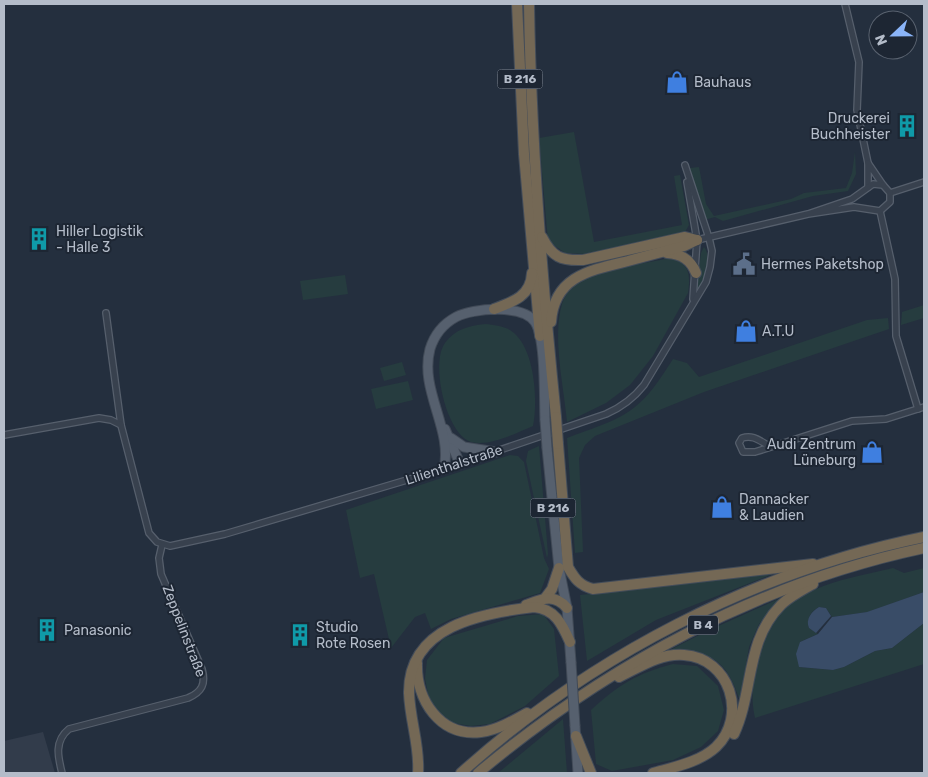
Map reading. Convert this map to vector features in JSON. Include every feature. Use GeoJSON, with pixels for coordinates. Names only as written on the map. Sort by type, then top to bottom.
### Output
{"type":"FeatureCollection","features":[{"type":"Feature","properties":{"kind":"highway","name":"B 216"},"geometry":{"type":"LineString","coordinates":[[517,4],[524,154],[551,419],[558,444],[564,568]]}},
{"type":"Feature","properties":{"kind":"highway","name":"B 216"},"geometry":{"type":"LineString","coordinates":[[529,4],[531,92],[540,231],[544,337]]}},
{"type":"Feature","properties":{"kind":"highway"},"geometry":{"type":"LineString","coordinates":[[540,231],[550,252],[557,258],[567,261],[583,260],[685,237],[697,240]]}},
{"type":"Feature","properties":{"kind":"highway"},"geometry":{"type":"LineString","coordinates":[[544,337],[555,301],[570,282],[592,270],[661,252],[697,240]]}},
{"type":"Feature","properties":{"kind":"highway"},"geometry":{"type":"LineString","coordinates":[[661,252],[684,258],[693,266],[696,274]]}},
{"type":"Feature","properties":{"kind":"highway"},"geometry":{"type":"LineString","coordinates":[[494,309],[516,301],[528,289],[534,257]]}},
{"type":"Feature","properties":{"kind":"highway","name":"B 4"},"geometry":{"type":"LineString","coordinates":[[478,773],[587,690],[630,663],[698,627],[824,570],[924,537]]}},
{"type":"Feature","properties":{"kind":"highway","name":"B 4"},"geometry":{"type":"LineString","coordinates":[[461,773],[548,703],[592,673],[692,617],[762,586],[924,548]]}},
{"type":"Feature","properties":{"kind":"highway"},"geometry":{"type":"LineString","coordinates":[[546,597],[564,568],[583,586],[594,589],[811,563],[824,570],[782,604],[763,628],[754,649],[741,715],[732,736],[719,751],[708,758],[668,773]]}},
{"type":"Feature","properties":{"kind":"highway"},"geometry":{"type":"LineString","coordinates":[[516,609],[546,597],[557,598],[567,608]]}},
{"type":"Feature","properties":{"kind":"highway"},"geometry":{"type":"LineString","coordinates":[[418,773],[418,746],[409,693],[412,673],[418,658],[434,638],[447,628],[466,621],[516,609],[534,607],[549,610],[555,614],[564,627],[570,642]]}},
{"type":"Feature","properties":{"kind":"highway"},"geometry":{"type":"LineString","coordinates":[[587,690],[655,659],[675,655],[687,655],[708,663],[725,680],[730,692],[733,714],[731,724],[722,740],[707,754],[653,773]]}},
{"type":"Feature","properties":{"kind":"highway"},"geometry":{"type":"LineString","coordinates":[[418,658],[418,679],[427,705],[440,721],[459,731],[470,732],[492,729],[515,720],[539,705],[548,703]]}},
{"type":"Feature","properties":{"kind":"highway"},"geometry":{"type":"LineString","coordinates":[[575,731],[591,773]]}},
{"type":"Feature","properties":{"kind":"main road"},"geometry":{"type":"LineString","coordinates":[[444,469],[447,455],[427,364],[436,336],[444,326],[457,316],[494,309],[525,313],[536,323],[544,337]]}},
{"type":"Feature","properties":{"kind":"main road"},"geometry":{"type":"LineString","coordinates":[[436,408],[460,464]]}},
{"type":"Feature","properties":{"kind":"main road","name":"B 216"},"geometry":{"type":"LineString","coordinates":[[551,419],[547,448],[564,568],[578,773]]}},
{"type":"Feature","properties":{"kind":"main road"},"geometry":{"type":"LineString","coordinates":[[447,433],[454,442],[464,447],[496,452]]}},
{"type":"Feature","properties":{"kind":"street"},"geometry":{"type":"LineString","coordinates":[[845,4],[859,62],[857,110],[868,163],[868,187]]}},
{"type":"Feature","properties":{"kind":"street"},"geometry":{"type":"LineString","coordinates":[[868,163],[890,193],[890,202],[880,211]]}},
{"type":"Feature","properties":{"kind":"street","name":"Lilienthalstraße"},"geometry":{"type":"LineString","coordinates":[[162,545],[179,546],[225,534],[444,469],[621,407],[634,398],[644,385],[706,282],[710,267],[712,251],[709,238],[684,165],[697,240],[696,274],[692,303]]}},
{"type":"Feature","properties":{"kind":"street"},"geometry":{"type":"LineString","coordinates":[[890,193],[924,182]]}},
{"type":"Feature","properties":{"kind":"street"},"geometry":{"type":"LineString","coordinates":[[808,214],[864,192],[868,187],[878,184],[883,185]]}},
{"type":"Feature","properties":{"kind":"street"},"geometry":{"type":"LineString","coordinates":[[864,192],[863,201],[867,208]]}},
{"type":"Feature","properties":{"kind":"street"},"geometry":{"type":"LineString","coordinates":[[697,240],[808,214],[854,207],[880,211]]}},
{"type":"Feature","properties":{"kind":"street"},"geometry":{"type":"LineString","coordinates":[[771,447],[754,437],[748,436],[742,438],[739,443],[744,452],[750,453],[771,447],[852,421],[886,418],[921,408],[896,336],[895,279],[880,211]]}},
{"type":"Feature","properties":{"kind":"street"},"geometry":{"type":"LineString","coordinates":[[106,312],[121,425],[146,526],[153,539],[162,545]]}},
{"type":"Feature","properties":{"kind":"street"},"geometry":{"type":"LineString","coordinates":[[4,435],[99,418],[111,420],[121,425]]}},
{"type":"Feature","properties":{"kind":"street","name":"Zeppelinstraße"},"geometry":{"type":"LineString","coordinates":[[62,773],[58,748],[61,738],[69,729],[188,698],[202,688],[204,683],[202,669],[161,574],[159,558],[162,545]]}},
{"type":"Feature","properties":{"kind":"shaded area"},"geometry":{"type":"Polygon","coordinates":[[[43,732],[55,773],[4,773],[4,741],[43,732]]]}},
{"type":"Feature","properties":{"kind":"green space"},"geometry":{"type":"Polygon","coordinates":[[[574,132],[594,242],[682,225],[674,176],[680,175],[689,225],[685,232],[674,237],[585,254],[565,253],[548,241],[539,138],[574,132]]]}},
{"type":"Feature","properties":{"kind":"green space"},"geometry":{"type":"Polygon","coordinates":[[[855,152],[856,174],[848,191],[813,196],[723,221],[715,217],[704,220],[690,168],[699,167],[706,204],[714,216],[791,199],[804,193],[846,188],[852,173],[855,152]]]}},
{"type":"Feature","properties":{"kind":"green space"},"geometry":{"type":"Polygon","coordinates":[[[704,247],[707,252],[707,264],[704,277],[696,294],[701,253],[704,247]]]}},
{"type":"Feature","properties":{"kind":"green space"},"geometry":{"type":"Polygon","coordinates":[[[670,258],[685,266],[689,275],[688,293],[653,356],[630,385],[606,403],[567,422],[558,347],[559,317],[565,296],[577,283],[594,275],[670,258]]]}},
{"type":"Feature","properties":{"kind":"green space"},"geometry":{"type":"Polygon","coordinates":[[[345,275],[348,294],[303,300],[300,281],[345,275]]]}},
{"type":"Feature","properties":{"kind":"green space"},"geometry":{"type":"Polygon","coordinates":[[[924,305],[924,318],[901,325],[902,312],[924,305]]]}},
{"type":"Feature","properties":{"kind":"green space"},"geometry":{"type":"Polygon","coordinates":[[[888,318],[889,329],[704,392],[595,436],[585,445],[579,458],[583,552],[575,553],[567,438],[618,418],[640,403],[661,378],[673,359],[687,363],[699,377],[867,320],[888,318]]]}},
{"type":"Feature","properties":{"kind":"green space"},"geometry":{"type":"Polygon","coordinates":[[[485,324],[508,329],[521,341],[531,364],[535,403],[533,426],[494,441],[478,443],[471,442],[462,436],[454,426],[443,397],[439,366],[445,343],[453,334],[463,329],[485,324]]]}},
{"type":"Feature","properties":{"kind":"green space"},"geometry":{"type":"Polygon","coordinates":[[[402,362],[406,375],[384,381],[380,368],[402,362]]]}},
{"type":"Feature","properties":{"kind":"green space"},"geometry":{"type":"Polygon","coordinates":[[[408,381],[413,400],[376,409],[371,389],[408,381]]]}},
{"type":"Feature","properties":{"kind":"green space"},"geometry":{"type":"Polygon","coordinates":[[[539,446],[547,558],[526,461],[528,451],[539,446]]]}},
{"type":"Feature","properties":{"kind":"green space"},"geometry":{"type":"Polygon","coordinates":[[[510,455],[518,456],[524,462],[544,558],[549,569],[540,593],[451,619],[431,629],[425,613],[415,617],[391,648],[374,574],[360,578],[346,510],[510,455]]]}},
{"type":"Feature","properties":{"kind":"green space"},"geometry":{"type":"Polygon","coordinates":[[[893,568],[904,573],[924,568],[924,592],[868,612],[832,617],[826,608],[819,607],[811,613],[808,621],[809,628],[818,634],[800,642],[799,667],[833,670],[844,667],[875,651],[892,648],[924,623],[924,664],[755,718],[753,686],[756,671],[765,636],[779,615],[792,603],[823,586],[893,568]]]}},
{"type":"Feature","properties":{"kind":"green space"},"geometry":{"type":"Polygon","coordinates":[[[773,574],[656,620],[587,661],[580,595],[773,574]]]}},
{"type":"Feature","properties":{"kind":"green space"},"geometry":{"type":"Polygon","coordinates":[[[783,597],[759,624],[749,647],[740,701],[729,675],[715,660],[696,653],[668,651],[705,632],[783,597]]]}},
{"type":"Feature","properties":{"kind":"green space"},"geometry":{"type":"Polygon","coordinates":[[[543,614],[554,629],[559,676],[525,706],[490,724],[471,726],[453,723],[436,712],[428,694],[425,678],[427,660],[444,638],[518,616],[543,614]]]}},
{"type":"Feature","properties":{"kind":"green space"},"geometry":{"type":"Polygon","coordinates":[[[673,664],[697,666],[718,686],[724,710],[718,731],[701,747],[673,760],[612,771],[596,764],[591,710],[629,681],[649,671],[673,664]]]}},
{"type":"Feature","properties":{"kind":"green space"},"geometry":{"type":"Polygon","coordinates":[[[563,719],[567,773],[498,773],[563,719]]]}},
{"type":"Feature","properties":{"kind":"water"},"geometry":{"type":"Polygon","coordinates":[[[924,592],[924,623],[892,648],[875,651],[844,667],[833,670],[799,667],[796,654],[800,642],[818,634],[832,617],[867,612],[924,592]]]}},
{"type":"Feature","properties":{"kind":"water"},"geometry":{"type":"Polygon","coordinates":[[[819,607],[826,608],[831,616],[816,633],[809,628],[808,621],[812,613],[819,607]]]}},
{"type":"Feature","properties":{"kind":"place","name":"Bauhaus"},"geometry":{"type":"Point","coordinates":[677,82]}},
{"type":"Feature","properties":{"kind":"place","name":"Druckerei Buchheister"},"geometry":{"type":"Point","coordinates":[907,126]}},
{"type":"Feature","properties":{"kind":"place","name":"Hiller Logistik - Halle 3"},"geometry":{"type":"Point","coordinates":[39,239]}},
{"type":"Feature","properties":{"kind":"place","name":"Hermes Paketshop"},"geometry":{"type":"Point","coordinates":[744,264]}},
{"type":"Feature","properties":{"kind":"place","name":"A.T.U"},"geometry":{"type":"Point","coordinates":[746,331]}},
{"type":"Feature","properties":{"kind":"place","name":"Audi Zentrum Lüneburg"},"geometry":{"type":"Point","coordinates":[872,452]}},
{"type":"Feature","properties":{"kind":"place","name":"Dannacker & Laudien"},"geometry":{"type":"Point","coordinates":[722,507]}},
{"type":"Feature","properties":{"kind":"place","name":"Panasonic"},"geometry":{"type":"Point","coordinates":[47,630]}},
{"type":"Feature","properties":{"kind":"place","name":"Studio Rote Rosen"},"geometry":{"type":"Point","coordinates":[300,635]}}]}
